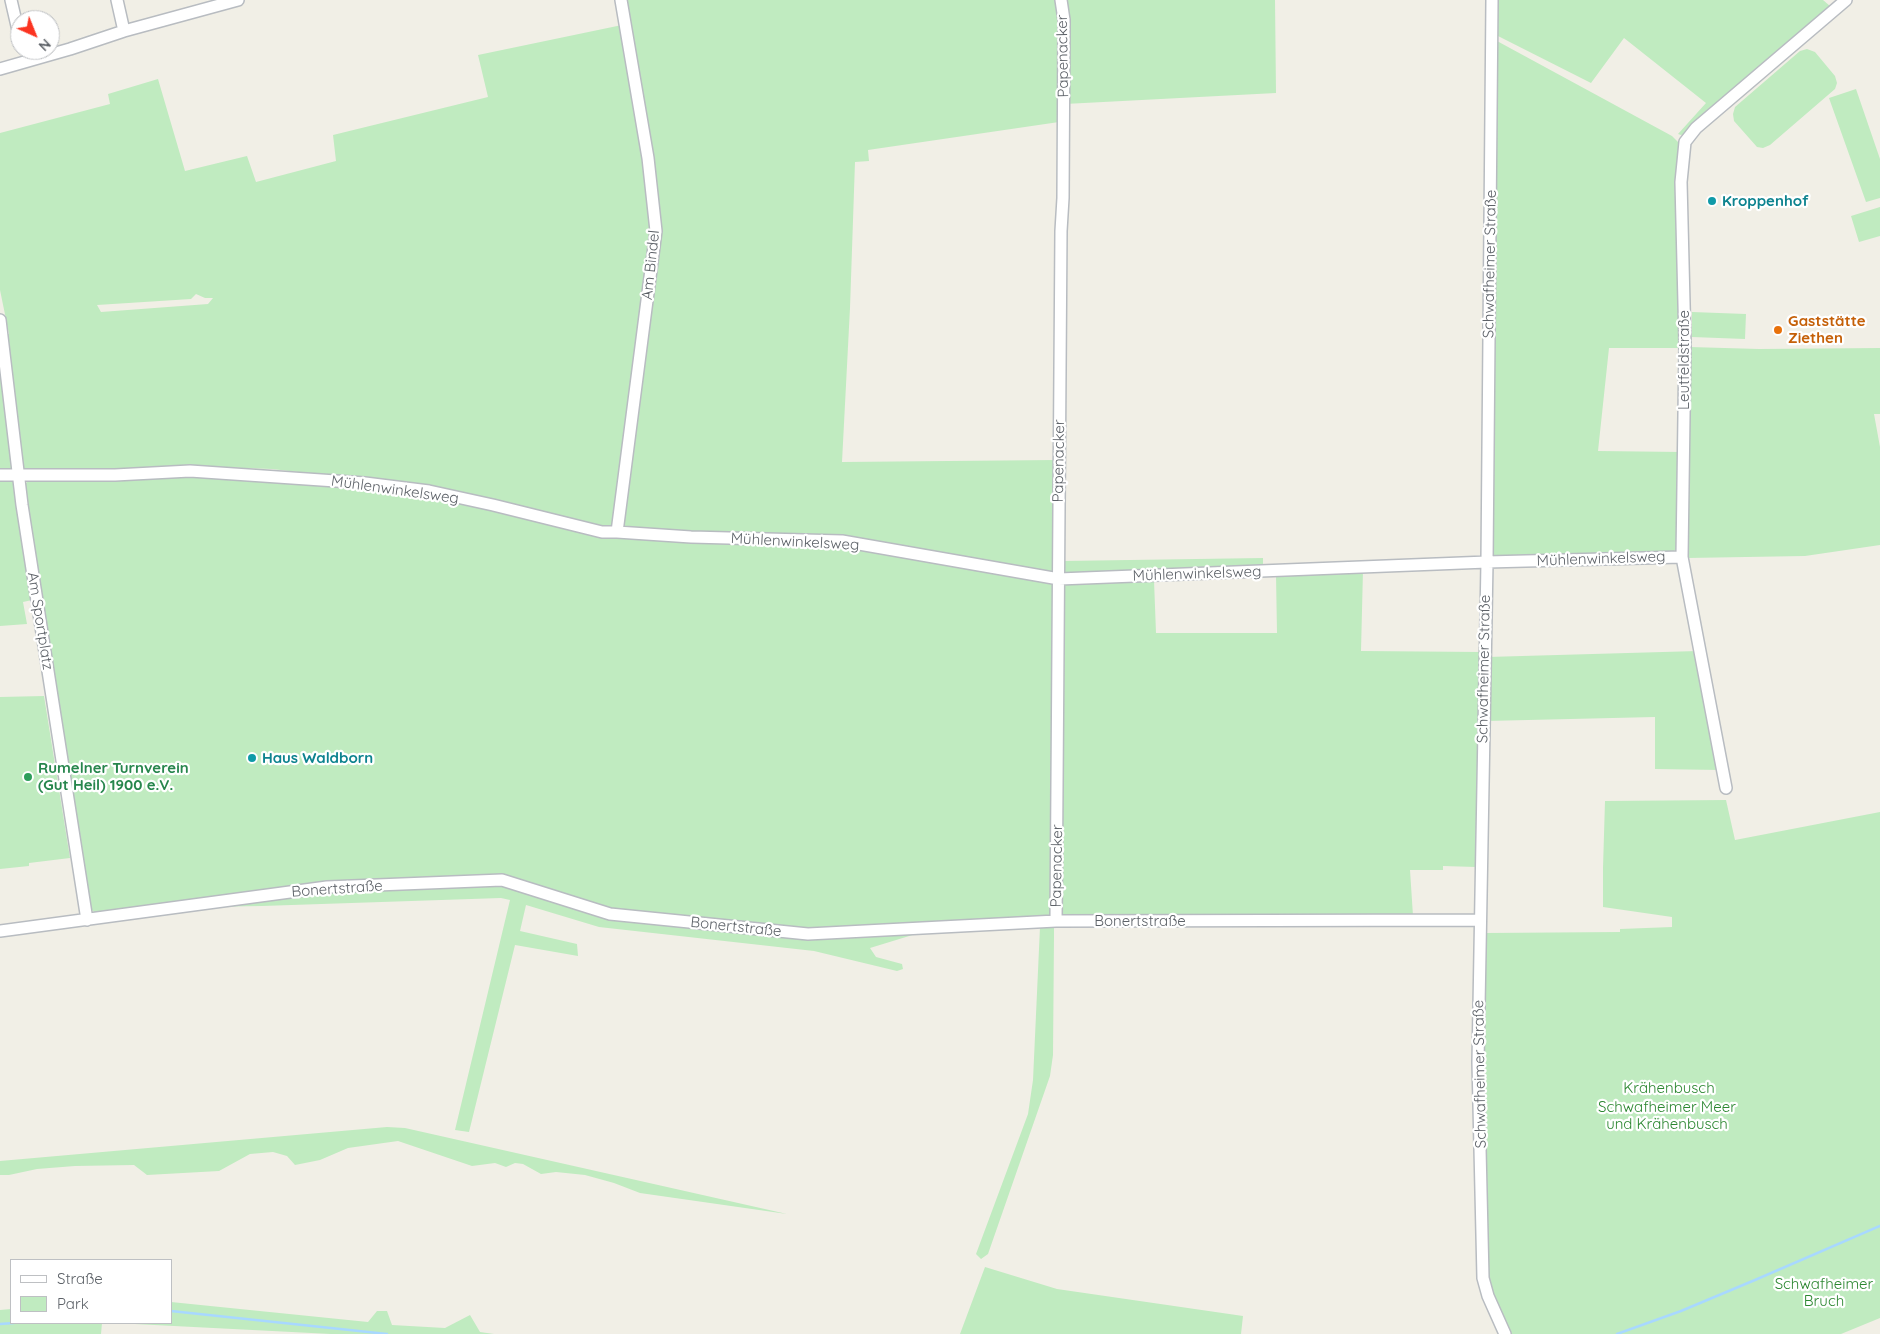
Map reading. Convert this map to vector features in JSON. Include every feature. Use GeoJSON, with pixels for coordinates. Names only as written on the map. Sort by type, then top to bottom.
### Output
{"type":"FeatureCollection","features":[{"type":"Feature","properties":{"kind":"street"},"geometry":{"type":"LineString","coordinates":[[117,0],[124,32]]}},
{"type":"Feature","properties":{"kind":"street"},"geometry":{"type":"LineString","coordinates":[[60,51],[238,0]]}},
{"type":"Feature","properties":{"kind":"street","name":"Am Bindel"},"geometry":{"type":"LineString","coordinates":[[617,532],[656,231],[648,158],[621,0]]}},
{"type":"Feature","properties":{"kind":"street","name":"Papenacker"},"geometry":{"type":"LineString","coordinates":[[1056,921],[1064,20],[1061,0]]}},
{"type":"Feature","properties":{"kind":"street","name":"Schwafheimer Straße"},"geometry":{"type":"LineString","coordinates":[[1492,0],[1487,562],[1478,1062],[1483,1278],[1488,1296],[1505,1334]]}},
{"type":"Feature","properties":{"kind":"street","name":"Leutfeldstraße"},"geometry":{"type":"LineString","coordinates":[[1726,788],[1682,557],[1685,344],[1681,182],[1686,142],[1696,128],[1846,0]]}},
{"type":"Feature","properties":{"kind":"street"},"geometry":{"type":"LineString","coordinates":[[0,69],[17,60]]}},
{"type":"Feature","properties":{"kind":"street","name":"Am Sportplatz"},"geometry":{"type":"LineString","coordinates":[[0,320],[23,514],[87,920]]}},
{"type":"Feature","properties":{"kind":"street","name":"Mühlenwinkelsweg"},"geometry":{"type":"LineString","coordinates":[[0,474],[114,475],[190,471],[364,483],[428,491],[602,532],[691,538],[842,541],[1059,579],[1487,562],[1682,557]]}},
{"type":"Feature","properties":{"kind":"street","name":"Bonertstraße"},"geometry":{"type":"LineString","coordinates":[[0,931],[327,887],[502,880],[610,914],[808,934],[1056,921],[1480,920]]}},
{"type":"Feature","properties":{"kind":"green space"},"geometry":{"type":"Polygon","coordinates":[[[625,0],[1059,0],[1059,122],[868,150],[869,161],[855,162],[842,462],[1055,460],[1055,910],[1048,918],[919,933],[870,948],[876,957],[902,964],[903,969],[897,971],[814,951],[599,927],[526,905],[520,931],[577,944],[578,956],[515,945],[469,1132],[455,1130],[510,900],[501,898],[144,908],[103,913],[94,912],[88,906],[25,484],[32,478],[232,478],[363,487],[427,496],[620,538],[660,230],[625,0]]]}},
{"type":"Feature","properties":{"kind":"green space"},"geometry":{"type":"Polygon","coordinates":[[[1064,0],[1275,0],[1276,93],[1065,104],[1064,0]]]}},
{"type":"Feature","properties":{"kind":"green space"},"geometry":{"type":"Polygon","coordinates":[[[1495,0],[1823,0],[1830,6],[1830,9],[1685,134],[1681,135],[1678,134],[1706,103],[1624,38],[1591,83],[1496,35],[1495,0]]]}},
{"type":"Feature","properties":{"kind":"green space"},"geometry":{"type":"Polygon","coordinates":[[[622,25],[650,204],[652,232],[616,521],[611,527],[606,528],[417,486],[272,469],[188,466],[114,469],[0,468],[0,337],[9,334],[0,290],[0,133],[110,104],[108,94],[158,79],[185,171],[247,156],[256,182],[336,161],[333,135],[488,97],[478,55],[622,25]],[[196,294],[191,299],[97,305],[101,312],[208,304],[213,298],[205,298],[196,294]]]}},
{"type":"Feature","properties":{"kind":"green space"},"geometry":{"type":"Polygon","coordinates":[[[1497,41],[1672,136],[1680,144],[1682,348],[1609,348],[1598,451],[1682,452],[1680,545],[1672,553],[1492,558],[1497,41]]]}},
{"type":"Feature","properties":{"kind":"green space"},"geometry":{"type":"Polygon","coordinates":[[[1807,49],[1815,52],[1835,76],[1837,83],[1835,89],[1770,145],[1763,148],[1757,147],[1734,121],[1735,107],[1800,51],[1807,49]]]}},
{"type":"Feature","properties":{"kind":"green space"},"geometry":{"type":"Polygon","coordinates":[[[1856,89],[1880,159],[1880,198],[1866,202],[1829,98],[1856,89]]]}},
{"type":"Feature","properties":{"kind":"green space"},"geometry":{"type":"Polygon","coordinates":[[[1880,207],[1880,236],[1859,242],[1851,216],[1880,207]]]}},
{"type":"Feature","properties":{"kind":"green space"},"geometry":{"type":"Polygon","coordinates":[[[1692,312],[1746,314],[1745,339],[1692,337],[1692,312]]]}},
{"type":"Feature","properties":{"kind":"green space"},"geometry":{"type":"Polygon","coordinates":[[[1690,347],[1759,349],[1880,348],[1880,414],[1874,414],[1880,447],[1880,545],[1805,556],[1687,558],[1690,347]]]}},
{"type":"Feature","properties":{"kind":"green space"},"geometry":{"type":"Polygon","coordinates":[[[0,481],[14,482],[32,600],[23,602],[27,624],[0,626],[0,481]]]}},
{"type":"Feature","properties":{"kind":"green space"},"geometry":{"type":"Polygon","coordinates":[[[1263,558],[1263,568],[1067,574],[1063,569],[1063,561],[1263,558]]]}},
{"type":"Feature","properties":{"kind":"green space"},"geometry":{"type":"Polygon","coordinates":[[[1363,570],[1361,651],[1481,652],[1476,867],[1443,866],[1443,870],[1410,870],[1413,916],[1068,918],[1056,911],[1064,584],[1154,580],[1156,633],[1277,633],[1276,575],[1363,570]]]}},
{"type":"Feature","properties":{"kind":"green space"},"geometry":{"type":"Polygon","coordinates":[[[1698,651],[1720,770],[1655,769],[1655,717],[1486,721],[1487,657],[1698,651]]]}},
{"type":"Feature","properties":{"kind":"green space","name":"Rumelner Turnverein (Gut Heil) 1900 e.V."},"geometry":{"type":"Polygon","coordinates":[[[44,696],[70,858],[29,863],[29,866],[0,869],[0,697],[44,696]]]}},
{"type":"Feature","properties":{"kind":"green space","name":"Schwafheimer Meer und Krähenbusch"},"geometry":{"type":"Polygon","coordinates":[[[1726,800],[1735,840],[1880,812],[1880,1318],[1841,1334],[1510,1334],[1487,1279],[1482,1060],[1485,933],[1620,932],[1620,929],[1672,927],[1672,917],[1603,907],[1605,801],[1726,800]]]}},
{"type":"Feature","properties":{"kind":"green space"},"geometry":{"type":"Polygon","coordinates":[[[1051,925],[1054,928],[1054,936],[1053,1055],[1050,1076],[988,1254],[981,1259],[976,1254],[1028,1114],[1033,1080],[1040,927],[1051,925]]]}},
{"type":"Feature","properties":{"kind":"green space"},"geometry":{"type":"Polygon","coordinates":[[[387,1127],[405,1128],[787,1214],[640,1193],[585,1175],[556,1172],[541,1174],[523,1164],[515,1163],[506,1167],[495,1163],[472,1166],[398,1141],[348,1148],[320,1160],[295,1165],[287,1156],[273,1152],[250,1154],[219,1171],[147,1175],[134,1165],[75,1166],[37,1169],[0,1175],[0,1161],[387,1127]]]}},
{"type":"Feature","properties":{"kind":"green space"},"geometry":{"type":"Polygon","coordinates":[[[985,1267],[1057,1289],[1243,1316],[1241,1334],[960,1334],[985,1267]]]}},
{"type":"Feature","properties":{"kind":"green space"},"geometry":{"type":"Polygon","coordinates":[[[172,1302],[368,1322],[377,1311],[387,1311],[392,1325],[445,1328],[470,1315],[480,1332],[494,1334],[331,1334],[135,1324],[172,1324],[172,1302]]]}},
{"type":"Feature","properties":{"kind":"green space"},"geometry":{"type":"Polygon","coordinates":[[[10,1309],[10,1324],[102,1324],[101,1334],[0,1334],[0,1310],[10,1309]]]}},
{"type":"Feature","properties":{"kind":"waterway"},"geometry":{"type":"LineString","coordinates":[[1617,1334],[1681,1311],[1880,1226]]}},
{"type":"Feature","properties":{"kind":"waterway"},"geometry":{"type":"LineString","coordinates":[[172,1311],[387,1334]]}},
{"type":"Feature","properties":{"kind":"waterway"},"geometry":{"type":"LineString","coordinates":[[0,1324],[10,1323]]}},
{"type":"Feature","properties":{"kind":"place","name":"Kroppenhof"},"geometry":{"type":"Point","coordinates":[1712,201]}},
{"type":"Feature","properties":{"kind":"place","name":"Gaststätte Ziethen"},"geometry":{"type":"Point","coordinates":[1778,330]}},
{"type":"Feature","properties":{"kind":"place","name":"Haus Waldborn"},"geometry":{"type":"Point","coordinates":[252,758]}},
{"type":"Feature","properties":{"kind":"place","name":"Rumelner Turnverein (Gut Heil) 1900 e.V."},"geometry":{"type":"Point","coordinates":[28,777]}},
{"type":"Feature","properties":{"kind":"park label","name":"Krähenbusch"},"geometry":{"type":"Point","coordinates":[1669,1088]}},
{"type":"Feature","properties":{"kind":"park label","name":"Schwafheimer Bruch"},"geometry":{"type":"Point","coordinates":[1824,1292]}}]}
